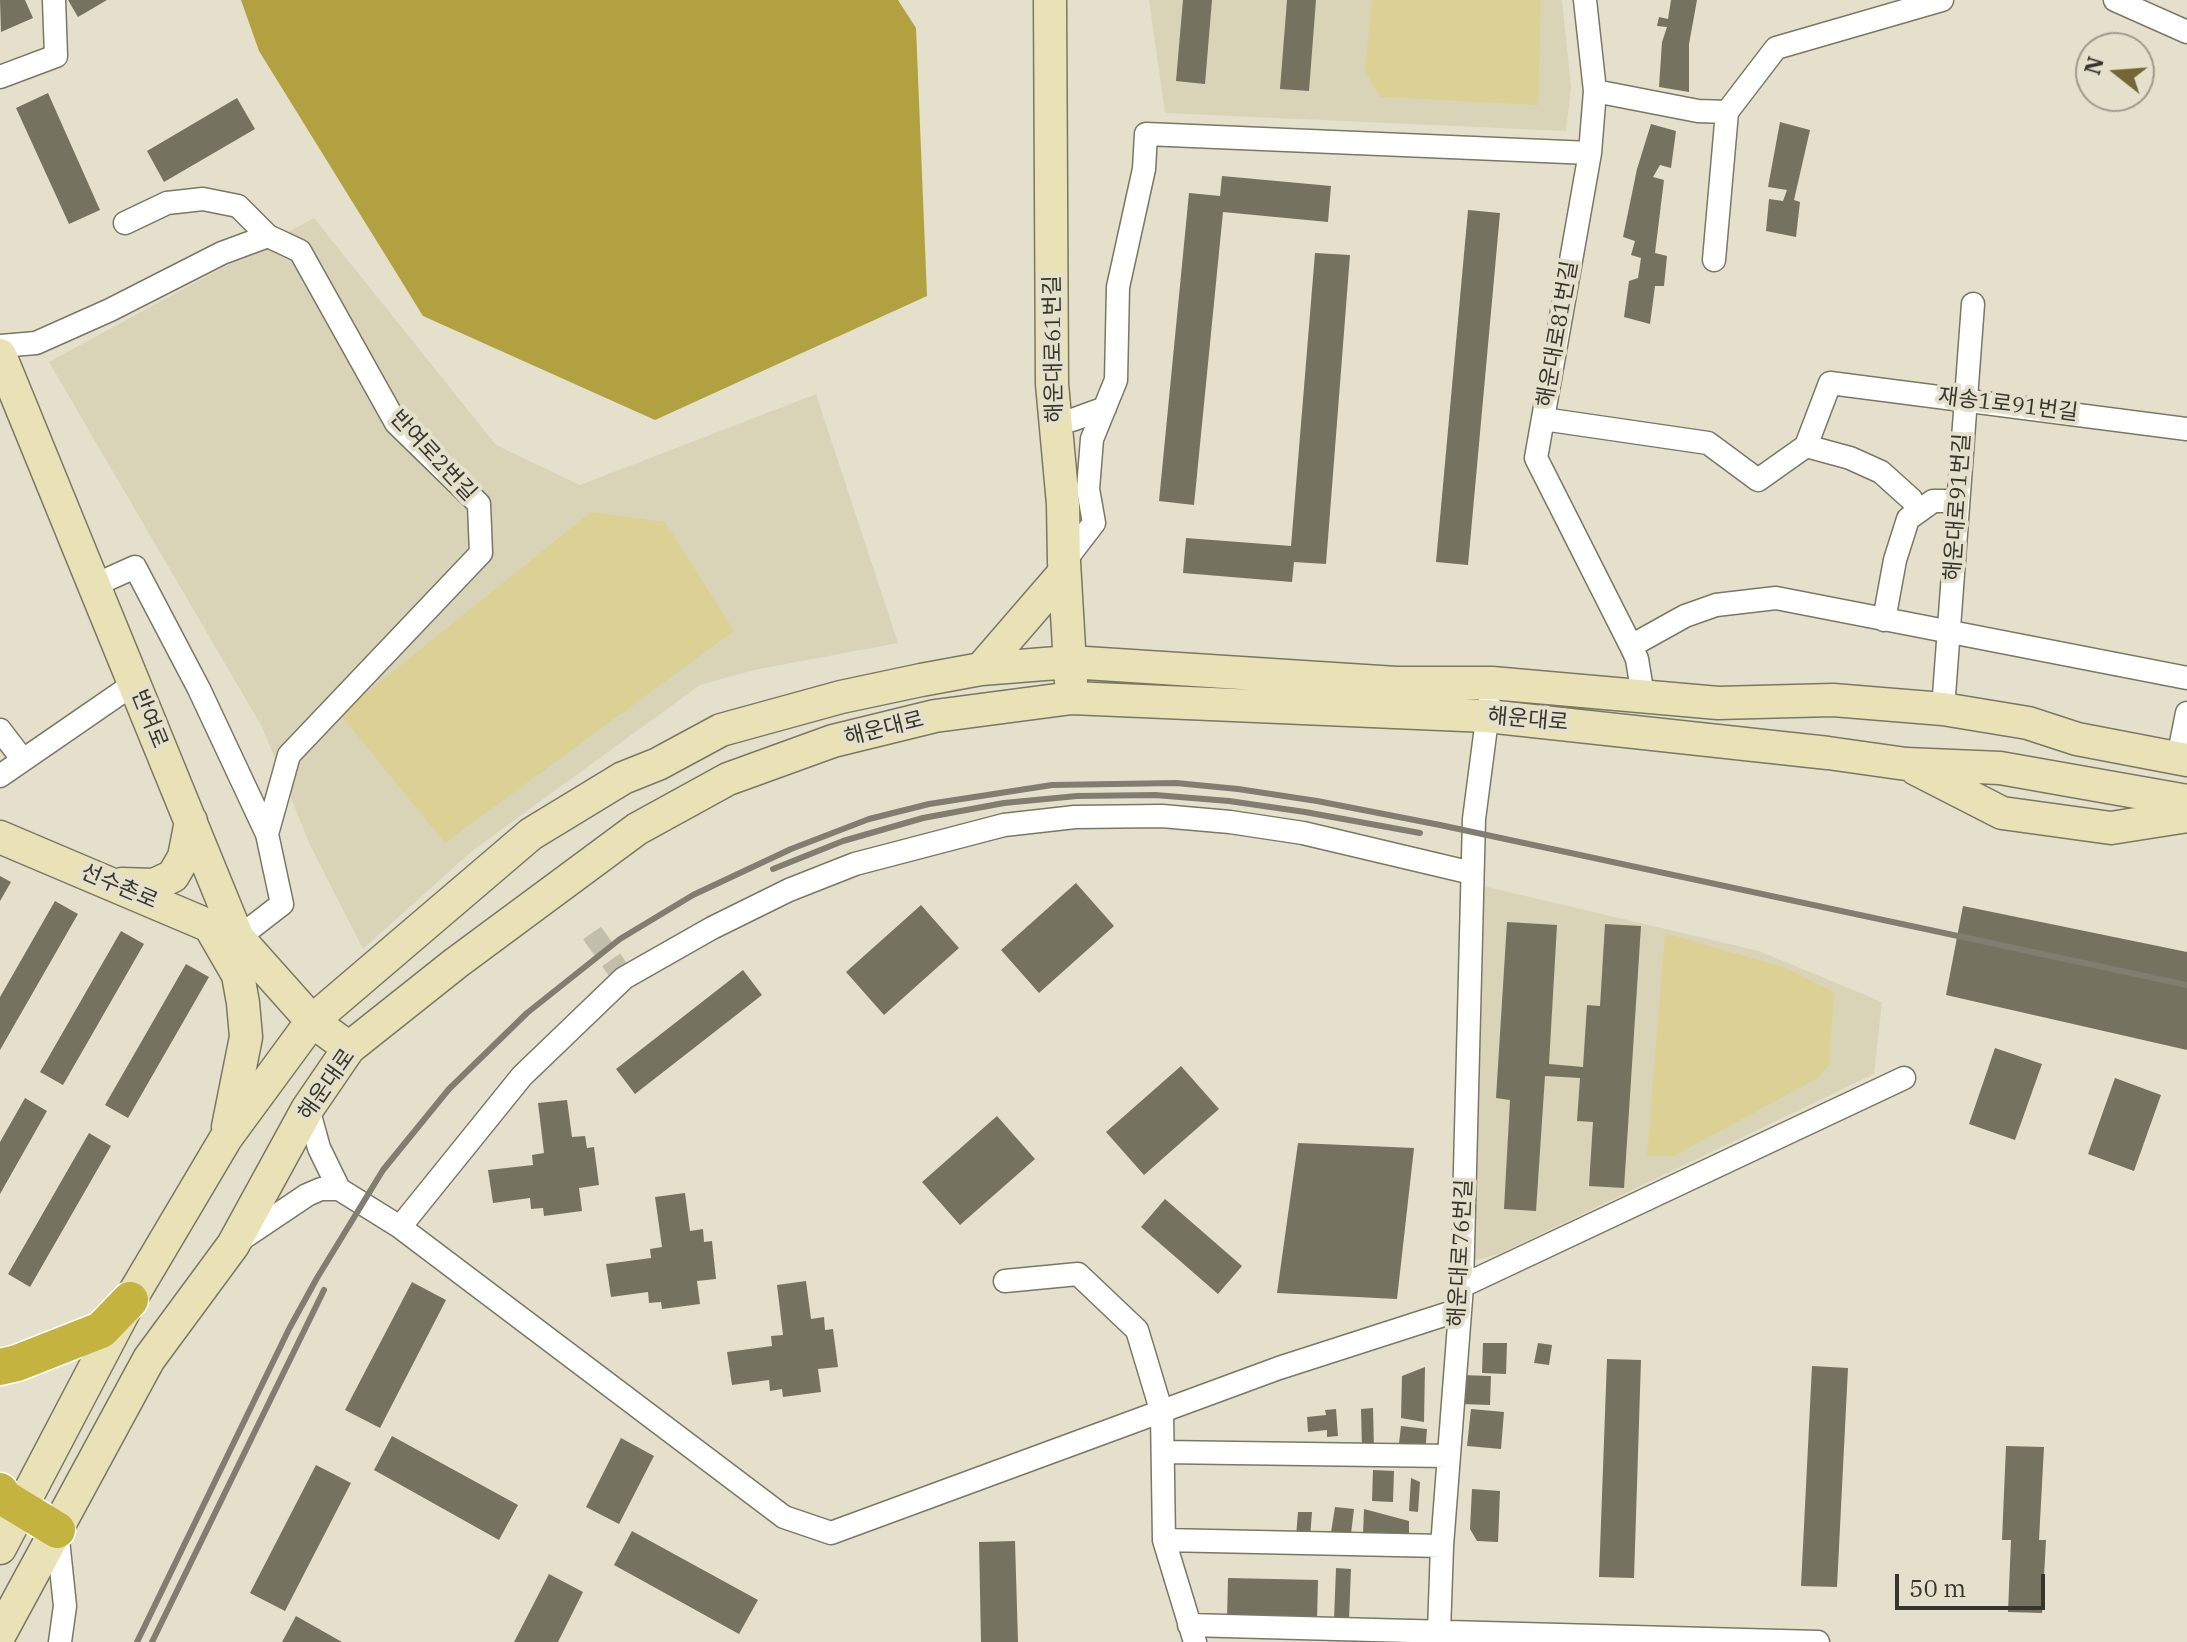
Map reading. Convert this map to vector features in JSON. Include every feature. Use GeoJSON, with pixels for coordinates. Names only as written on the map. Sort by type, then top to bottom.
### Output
{"type":"FeatureCollection","features":[{"type":"Feature","properties":{"kind":"highway"},"geometry":{"type":"LineString","coordinates":[[0,1367],[101,1330],[130,1300]]}},
{"type":"Feature","properties":{"kind":"highway"},"geometry":{"type":"LineString","coordinates":[[6,1498],[57,1530]]}},
{"type":"Feature","properties":{"kind":"main road","name":"해운대로61번길"},"geometry":{"type":"LineString","coordinates":[[1050,0],[1063,420],[1064,568],[1072,698]]}},
{"type":"Feature","properties":{"kind":"main road","name":"반여로"},"geometry":{"type":"LineString","coordinates":[[0,355],[238,938],[312,1021],[349,1048]]}},
{"type":"Feature","properties":{"kind":"main road"},"geometry":{"type":"LineString","coordinates":[[981,669],[1064,568]]}},
{"type":"Feature","properties":{"kind":"main road","name":"해운대로"},"geometry":{"type":"LineString","coordinates":[[0,1548],[6,1498],[130,1300],[226,1138],[312,1021],[531,834],[623,778],[658,764],[721,730],[841,697],[981,669],[1070,662],[1396,683],[1492,683],[1718,703],[1833,700],[1943,709],[2028,723],[2077,739],[2183,759]]}},
{"type":"Feature","properties":{"kind":"main road","name":"해운대로"},"geometry":{"type":"LineString","coordinates":[[0,1634],[149,1359],[233,1245],[308,1108],[349,1048],[456,963],[637,829],[728,779],[833,741],[935,716],[1000,705],[1072,698],[1487,716],[1906,764],[2000,768],[2187,801]]}},
{"type":"Feature","properties":{"kind":"main road"},"geometry":{"type":"LineString","coordinates":[[1906,764],[2002,813],[2111,828],[2187,816]]}},
{"type":"Feature","properties":{"kind":"main road"},"geometry":{"type":"LineString","coordinates":[[111,884],[154,885],[173,876],[184,857],[191,821]]}},
{"type":"Feature","properties":{"kind":"main road","name":"선수촌로"},"geometry":{"type":"LineString","coordinates":[[0,837],[238,938]]}},
{"type":"Feature","properties":{"kind":"main road"},"geometry":{"type":"LineString","coordinates":[[209,925],[238,975],[246,1037],[226,1138]]}},
{"type":"Feature","properties":{"kind":"street"},"geometry":{"type":"LineString","coordinates":[[0,77],[56,56],[54,0]]}},
{"type":"Feature","properties":{"kind":"street","name":"해운대로81번길"},"geometry":{"type":"LineString","coordinates":[[1585,0],[1595,91],[1590,153],[1536,458],[1637,659],[1643,696]]}},
{"type":"Feature","properties":{"kind":"street"},"geometry":{"type":"LineString","coordinates":[[1863,0],[1878,19]]}},
{"type":"Feature","properties":{"kind":"street"},"geometry":{"type":"LineString","coordinates":[[1714,260],[1727,112],[1776,48],[1942,0]]}},
{"type":"Feature","properties":{"kind":"street"},"geometry":{"type":"LineString","coordinates":[[2115,0],[2187,32]]}},
{"type":"Feature","properties":{"kind":"street"},"geometry":{"type":"LineString","coordinates":[[1595,91],[1698,111],[1727,112]]}},
{"type":"Feature","properties":{"kind":"street"},"geometry":{"type":"LineString","coordinates":[[1064,568],[1094,523],[1088,489],[1092,439],[1116,380],[1118,287],[1144,169],[1146,134],[1590,153]]}},
{"type":"Feature","properties":{"kind":"street","name":"반여로2번길"},"geometry":{"type":"LineString","coordinates":[[125,223],[167,203],[203,199],[238,206],[268,236],[300,251],[396,423],[479,504],[481,553],[289,755],[267,834]]}},
{"type":"Feature","properties":{"kind":"street"},"geometry":{"type":"LineString","coordinates":[[0,346],[36,343],[110,310],[222,253],[268,236]]}},
{"type":"Feature","properties":{"kind":"street","name":"해운대로91번길"},"geometry":{"type":"LineString","coordinates":[[1943,709],[1973,304]]}},
{"type":"Feature","properties":{"kind":"street","name":"재송1로91번길"},"geometry":{"type":"LineString","coordinates":[[1806,446],[1830,383],[2187,429]]}},
{"type":"Feature","properties":{"kind":"street"},"geometry":{"type":"LineString","coordinates":[[1063,420],[1105,408]]}},
{"type":"Feature","properties":{"kind":"street"},"geometry":{"type":"LineString","coordinates":[[1543,419],[1708,443],[1758,480],[1806,446],[1850,458],[1881,472],[1911,499],[1919,511]]}},
{"type":"Feature","properties":{"kind":"street"},"geometry":{"type":"LineString","coordinates":[[1063,420],[1092,439]]}},
{"type":"Feature","properties":{"kind":"street"},"geometry":{"type":"LineString","coordinates":[[1884,620],[1895,560],[1908,519],[1933,501],[1958,501]]}},
{"type":"Feature","properties":{"kind":"street"},"geometry":{"type":"LineString","coordinates":[[95,585],[135,567],[199,689],[267,834],[282,904],[238,938]]}},
{"type":"Feature","properties":{"kind":"street"},"geometry":{"type":"LineString","coordinates":[[1631,646],[1685,616],[1716,605],[1776,598],[2187,678]]}},
{"type":"Feature","properties":{"kind":"street"},"geometry":{"type":"LineString","coordinates":[[0,776],[135,683]]}},
{"type":"Feature","properties":{"kind":"street","name":"해운대로76번길"},"geometry":{"type":"LineString","coordinates":[[1439,1632],[1442,1546],[1462,1286],[1474,819],[1492,683]]}},
{"type":"Feature","properties":{"kind":"street"},"geometry":{"type":"LineString","coordinates":[[2183,759],[2187,713]]}},
{"type":"Feature","properties":{"kind":"street"},"geometry":{"type":"LineString","coordinates":[[0,730],[23,760]]}},
{"type":"Feature","properties":{"kind":"street"},"geometry":{"type":"LineString","coordinates":[[400,1227],[522,1076],[624,978],[776,896],[855,864],[1004,825],[1075,817],[1162,816],[1303,833],[1472,873]]}},
{"type":"Feature","properties":{"kind":"street"},"geometry":{"type":"LineString","coordinates":[[1462,1286],[1904,1078]]}},
{"type":"Feature","properties":{"kind":"street"},"geometry":{"type":"LineString","coordinates":[[308,1108],[319,1148],[339,1189]]}},
{"type":"Feature","properties":{"kind":"street"},"geometry":{"type":"LineString","coordinates":[[233,1245],[307,1195],[321,1189],[339,1189],[400,1227],[784,1517],[831,1533],[1279,1368],[1459,1310]]}},
{"type":"Feature","properties":{"kind":"street"},"geometry":{"type":"LineString","coordinates":[[1005,1281],[1078,1274],[1137,1330],[1162,1413],[1164,1540],[1192,1634],[1439,1632],[1818,1642]]}},
{"type":"Feature","properties":{"kind":"street"},"geometry":{"type":"LineString","coordinates":[[1163,1452],[1448,1456]]}},
{"type":"Feature","properties":{"kind":"street"},"geometry":{"type":"LineString","coordinates":[[57,1530],[65,1606],[60,1642]]}},
{"type":"Feature","properties":{"kind":"street"},"geometry":{"type":"LineString","coordinates":[[1164,1540],[1442,1546]]}},
{"type":"Feature","properties":{"kind":"shaded area"},"geometry":{"type":"Polygon","coordinates":[[[241,0],[898,0],[916,28],[927,296],[655,420],[423,316],[259,51],[241,0]]]}},
{"type":"Feature","properties":{"kind":"shaded area"},"geometry":{"type":"Polygon","coordinates":[[[1149,0],[1562,0],[1571,87],[1566,131],[1165,113],[1149,0]]]}},
{"type":"Feature","properties":{"kind":"shaded area"},"geometry":{"type":"Polygon","coordinates":[[[1372,0],[1541,0],[1538,105],[1380,97],[1365,71],[1372,0]]]}},
{"type":"Feature","properties":{"kind":"shaded area"},"geometry":{"type":"Polygon","coordinates":[[[314,218],[496,445],[580,485],[816,394],[898,643],[754,670],[700,685],[472,851],[363,949],[310,845],[262,727],[49,362],[314,218]]]}},
{"type":"Feature","properties":{"kind":"shaded area"},"geometry":{"type":"Polygon","coordinates":[[[591,512],[665,522],[734,631],[445,843],[340,714],[591,512]]]}},
{"type":"Feature","properties":{"kind":"shaded area"},"geometry":{"type":"Polygon","coordinates":[[[1483,886],[1759,951],[1882,1002],[1874,1074],[1499,1254],[1473,1261],[1483,886]]]}},
{"type":"Feature","properties":{"kind":"shaded area"},"geometry":{"type":"Polygon","coordinates":[[[1665,933],[1786,968],[1834,992],[1829,1065],[1818,1078],[1674,1156],[1647,1156],[1665,933]]]}},
{"type":"Feature","properties":{"kind":"building"},"geometry":{"type":"Polygon","coordinates":[[[0,0],[25,0],[33,18],[1,32],[0,0]]]}},
{"type":"Feature","properties":{"kind":"building"},"geometry":{"type":"Polygon","coordinates":[[[68,0],[107,0],[78,17],[68,0]]]}},
{"type":"Feature","properties":{"kind":"building"},"geometry":{"type":"Polygon","coordinates":[[[1183,0],[1212,0],[1205,84],[1176,81],[1183,0]]]}},
{"type":"Feature","properties":{"kind":"building"},"geometry":{"type":"Polygon","coordinates":[[[1287,0],[1316,0],[1309,91],[1280,89],[1287,0]]]}},
{"type":"Feature","properties":{"kind":"building"},"geometry":{"type":"Polygon","coordinates":[[[1671,0],[1697,0],[1689,44],[1689,92],[1659,87],[1662,42],[1667,27],[1657,26],[1659,17],[1668,19],[1671,0]]]}},
{"type":"Feature","properties":{"kind":"building"},"geometry":{"type":"Polygon","coordinates":[[[48,93],[100,210],[69,224],[16,108],[48,93]]]}},
{"type":"Feature","properties":{"kind":"building"},"geometry":{"type":"Polygon","coordinates":[[[237,98],[255,129],[164,182],[147,151],[237,98]]]}},
{"type":"Feature","properties":{"kind":"building"},"geometry":{"type":"Polygon","coordinates":[[[1780,122],[1810,130],[1794,200],[1800,202],[1796,237],[1766,231],[1769,199],[1783,201],[1787,190],[1768,187],[1780,122]]]}},
{"type":"Feature","properties":{"kind":"building"},"geometry":{"type":"Polygon","coordinates":[[[1651,124],[1676,131],[1671,168],[1660,165],[1653,177],[1664,180],[1655,253],[1667,256],[1664,286],[1655,286],[1650,324],[1624,317],[1629,281],[1638,278],[1641,258],[1631,255],[1635,241],[1623,237],[1637,169],[1651,124]]]}},
{"type":"Feature","properties":{"kind":"building"},"geometry":{"type":"Polygon","coordinates":[[[1222,176],[1331,186],[1328,222],[1223,212],[1194,505],[1159,501],[1189,193],[1220,196],[1222,176]]]}},
{"type":"Feature","properties":{"kind":"building"},"geometry":{"type":"Polygon","coordinates":[[[1468,210],[1500,213],[1468,565],[1436,562],[1468,210]]]}},
{"type":"Feature","properties":{"kind":"building"},"geometry":{"type":"Polygon","coordinates":[[[1315,253],[1350,255],[1326,564],[1294,562],[1292,582],[1183,573],[1186,538],[1291,546],[1315,253]]]}},
{"type":"Feature","properties":{"kind":"building"},"geometry":{"type":"Polygon","coordinates":[[[0,876],[11,882],[0,901],[0,876]]]}},
{"type":"Feature","properties":{"kind":"building"},"geometry":{"type":"Polygon","coordinates":[[[1076,883],[1114,926],[1039,993],[1001,950],[1076,883]]]}},
{"type":"Feature","properties":{"kind":"building"},"geometry":{"type":"Polygon","coordinates":[[[55,901],[78,914],[0,1050],[0,997],[55,901]]]}},
{"type":"Feature","properties":{"kind":"building"},"geometry":{"type":"Polygon","coordinates":[[[921,905],[959,948],[884,1015],[846,972],[921,905]]]}},
{"type":"Feature","properties":{"kind":"building"},"geometry":{"type":"Polygon","coordinates":[[[1963,906],[2187,952],[2187,1050],[1946,995],[1963,906]]]}},
{"type":"Feature","properties":{"kind":"building"},"geometry":{"type":"Polygon","coordinates":[[[1507,922],[1557,925],[1549,1064],[1583,1067],[1587,1005],[1600,1006],[1605,924],[1641,926],[1624,1188],[1589,1186],[1593,1122],[1577,1121],[1580,1078],[1545,1076],[1536,1211],[1504,1209],[1510,1100],[1496,1098],[1507,922]]]}},
{"type":"Feature","properties":{"kind":"building"},"geometry":{"type":"Polygon","coordinates":[[[121,931],[144,944],[63,1085],[40,1072],[121,931]]]}},
{"type":"Feature","properties":{"kind":"building"},"geometry":{"type":"Polygon","coordinates":[[[186,964],[209,977],[128,1118],[105,1105],[186,964]]]}},
{"type":"Feature","properties":{"kind":"building"},"geometry":{"type":"Polygon","coordinates":[[[743,970],[762,995],[635,1094],[616,1069],[743,970]]]}},
{"type":"Feature","properties":{"kind":"building"},"geometry":{"type":"Polygon","coordinates":[[[1995,1048],[2042,1064],[2015,1140],[1969,1124],[1995,1048]]]}},
{"type":"Feature","properties":{"kind":"building"},"geometry":{"type":"Polygon","coordinates":[[[1181,1066],[1219,1109],[1144,1175],[1106,1132],[1181,1066]]]}},
{"type":"Feature","properties":{"kind":"building"},"geometry":{"type":"Polygon","coordinates":[[[2115,1078],[2161,1095],[2134,1171],[2088,1154],[2115,1078]]]}},
{"type":"Feature","properties":{"kind":"building"},"geometry":{"type":"Polygon","coordinates":[[[25,1098],[47,1111],[0,1194],[0,1142],[25,1098]]]}},
{"type":"Feature","properties":{"kind":"building"},"geometry":{"type":"Polygon","coordinates":[[[567,1100],[572,1137],[585,1136],[587,1148],[594,1147],[599,1185],[579,1188],[582,1211],[544,1216],[543,1208],[531,1209],[530,1198],[493,1203],[488,1170],[533,1165],[532,1155],[544,1153],[538,1103],[567,1100]]]}},
{"type":"Feature","properties":{"kind":"building"},"geometry":{"type":"Polygon","coordinates":[[[997,1116],[1035,1159],[960,1225],[922,1182],[997,1116]]]}},
{"type":"Feature","properties":{"kind":"building"},"geometry":{"type":"Polygon","coordinates":[[[89,1133],[111,1146],[30,1287],[8,1274],[89,1133]]]}},
{"type":"Feature","properties":{"kind":"building"},"geometry":{"type":"Polygon","coordinates":[[[1298,1143],[1414,1148],[1397,1299],[1277,1293],[1298,1143]]]}},
{"type":"Feature","properties":{"kind":"building"},"geometry":{"type":"Polygon","coordinates":[[[685,1193],[690,1231],[703,1229],[704,1242],[712,1241],[716,1279],[697,1281],[700,1304],[662,1309],[661,1302],[649,1303],[648,1292],[611,1297],[606,1264],[651,1258],[650,1249],[662,1247],[655,1197],[685,1193]]]}},
{"type":"Feature","properties":{"kind":"building"},"geometry":{"type":"Polygon","coordinates":[[[1165,1199],[1242,1266],[1218,1294],[1141,1227],[1165,1199]]]}},
{"type":"Feature","properties":{"kind":"building"},"geometry":{"type":"Polygon","coordinates":[[[806,1281],[811,1319],[824,1317],[825,1330],[833,1329],[838,1367],[818,1369],[821,1392],[783,1397],[782,1389],[770,1391],[769,1380],[732,1385],[727,1352],[772,1346],[771,1336],[783,1335],[777,1285],[806,1281]]]}},
{"type":"Feature","properties":{"kind":"building"},"geometry":{"type":"Polygon","coordinates":[[[412,1282],[446,1300],[380,1428],[345,1410],[412,1282]]]}},
{"type":"Feature","properties":{"kind":"building"},"geometry":{"type":"Polygon","coordinates":[[[1483,1343],[1507,1343],[1506,1374],[1482,1373],[1483,1343]]]}},
{"type":"Feature","properties":{"kind":"building"},"geometry":{"type":"Polygon","coordinates":[[[1538,1343],[1552,1345],[1549,1365],[1534,1363],[1538,1343]]]}},
{"type":"Feature","properties":{"kind":"building"},"geometry":{"type":"Polygon","coordinates":[[[1607,1359],[1641,1360],[1634,1578],[1599,1577],[1607,1359]]]}},
{"type":"Feature","properties":{"kind":"building"},"geometry":{"type":"Polygon","coordinates":[[[1812,1366],[1848,1368],[1837,1587],[1801,1586],[1812,1366]]]}},
{"type":"Feature","properties":{"kind":"building"},"geometry":{"type":"Polygon","coordinates":[[[1425,1367],[1424,1422],[1401,1418],[1402,1376],[1425,1367]]]}},
{"type":"Feature","properties":{"kind":"building"},"geometry":{"type":"Polygon","coordinates":[[[1461,1375],[1491,1376],[1490,1405],[1461,1404],[1461,1375]]]}},
{"type":"Feature","properties":{"kind":"building"},"geometry":{"type":"Polygon","coordinates":[[[1373,1408],[1374,1450],[1362,1450],[1361,1409],[1373,1408]]]}},
{"type":"Feature","properties":{"kind":"building"},"geometry":{"type":"Polygon","coordinates":[[[1336,1409],[1338,1436],[1327,1437],[1327,1430],[1308,1432],[1307,1417],[1326,1415],[1325,1410],[1336,1409]]]}},
{"type":"Feature","properties":{"kind":"building"},"geometry":{"type":"Polygon","coordinates":[[[1471,1409],[1504,1412],[1501,1449],[1467,1446],[1471,1409]]]}},
{"type":"Feature","properties":{"kind":"building"},"geometry":{"type":"Polygon","coordinates":[[[1401,1426],[1427,1429],[1425,1455],[1398,1452],[1401,1426]]]}},
{"type":"Feature","properties":{"kind":"building"},"geometry":{"type":"Polygon","coordinates":[[[392,1436],[518,1505],[499,1540],[374,1470],[392,1436]]]}},
{"type":"Feature","properties":{"kind":"building"},"geometry":{"type":"Polygon","coordinates":[[[621,1438],[654,1456],[619,1524],[586,1507],[621,1438]]]}},
{"type":"Feature","properties":{"kind":"building"},"geometry":{"type":"Polygon","coordinates":[[[2006,1446],[2044,1447],[2039,1540],[2046,1540],[2042,1613],[2008,1612],[2011,1540],[2002,1540],[2006,1446]]]}},
{"type":"Feature","properties":{"kind":"building"},"geometry":{"type":"Polygon","coordinates":[[[316,1465],[351,1483],[285,1611],[250,1593],[316,1465]]]}},
{"type":"Feature","properties":{"kind":"building"},"geometry":{"type":"Polygon","coordinates":[[[1373,1470],[1394,1471],[1393,1502],[1372,1501],[1373,1470]]]}},
{"type":"Feature","properties":{"kind":"building"},"geometry":{"type":"Polygon","coordinates":[[[1411,1478],[1420,1482],[1418,1512],[1409,1511],[1411,1478]]]}},
{"type":"Feature","properties":{"kind":"building"},"geometry":{"type":"Polygon","coordinates":[[[1472,1489],[1500,1491],[1498,1542],[1477,1541],[1470,1529],[1472,1489]]]}},
{"type":"Feature","properties":{"kind":"building"},"geometry":{"type":"Polygon","coordinates":[[[1335,1507],[1354,1509],[1350,1542],[1330,1539],[1335,1507]]]}},
{"type":"Feature","properties":{"kind":"building"},"geometry":{"type":"Polygon","coordinates":[[[1364,1509],[1409,1521],[1409,1537],[1363,1535],[1364,1509]]]}},
{"type":"Feature","properties":{"kind":"building"},"geometry":{"type":"Polygon","coordinates":[[[1298,1512],[1312,1512],[1310,1538],[1296,1537],[1298,1512]]]}},
{"type":"Feature","properties":{"kind":"building"},"geometry":{"type":"Polygon","coordinates":[[[632,1531],[758,1600],[739,1634],[614,1565],[632,1531]]]}},
{"type":"Feature","properties":{"kind":"building"},"geometry":{"type":"Polygon","coordinates":[[[1015,1541],[1018,1642],[981,1642],[979,1542],[1015,1541]]]}},
{"type":"Feature","properties":{"kind":"building"},"geometry":{"type":"Polygon","coordinates":[[[1336,1568],[1351,1569],[1349,1621],[1334,1620],[1336,1568]]]}},
{"type":"Feature","properties":{"kind":"building"},"geometry":{"type":"Polygon","coordinates":[[[549,1574],[583,1592],[558,1642],[514,1642],[549,1574]]]}},
{"type":"Feature","properties":{"kind":"building"},"geometry":{"type":"Polygon","coordinates":[[[1228,1578],[1318,1580],[1317,1622],[1227,1620],[1228,1578]]]}},
{"type":"Feature","properties":{"kind":"building"},"geometry":{"type":"Polygon","coordinates":[[[296,1616],[342,1642],[282,1642],[296,1616]]]}},
{"type":"Feature","properties":{"kind":"tunnel"},"geometry":{"type":"LineString","coordinates":[[592,933],[624,978]]}},
{"type":"Feature","properties":{"kind":"railway"},"geometry":{"type":"LineString","coordinates":[[137,1642],[289,1329],[317,1278],[383,1170],[449,1089],[527,1013],[620,939],[693,895],[791,849],[869,819],[929,804],[1052,785],[1176,783],[1238,789],[1440,825],[2187,985]]}},
{"type":"Feature","properties":{"kind":"railway"},"geometry":{"type":"LineString","coordinates":[[773,869],[843,841],[923,818],[1004,803],[1077,796],[1155,795],[1229,801],[1420,833]]}},
{"type":"Feature","properties":{"kind":"railway"},"geometry":{"type":"LineString","coordinates":[[152,1642],[324,1290]]}}]}
